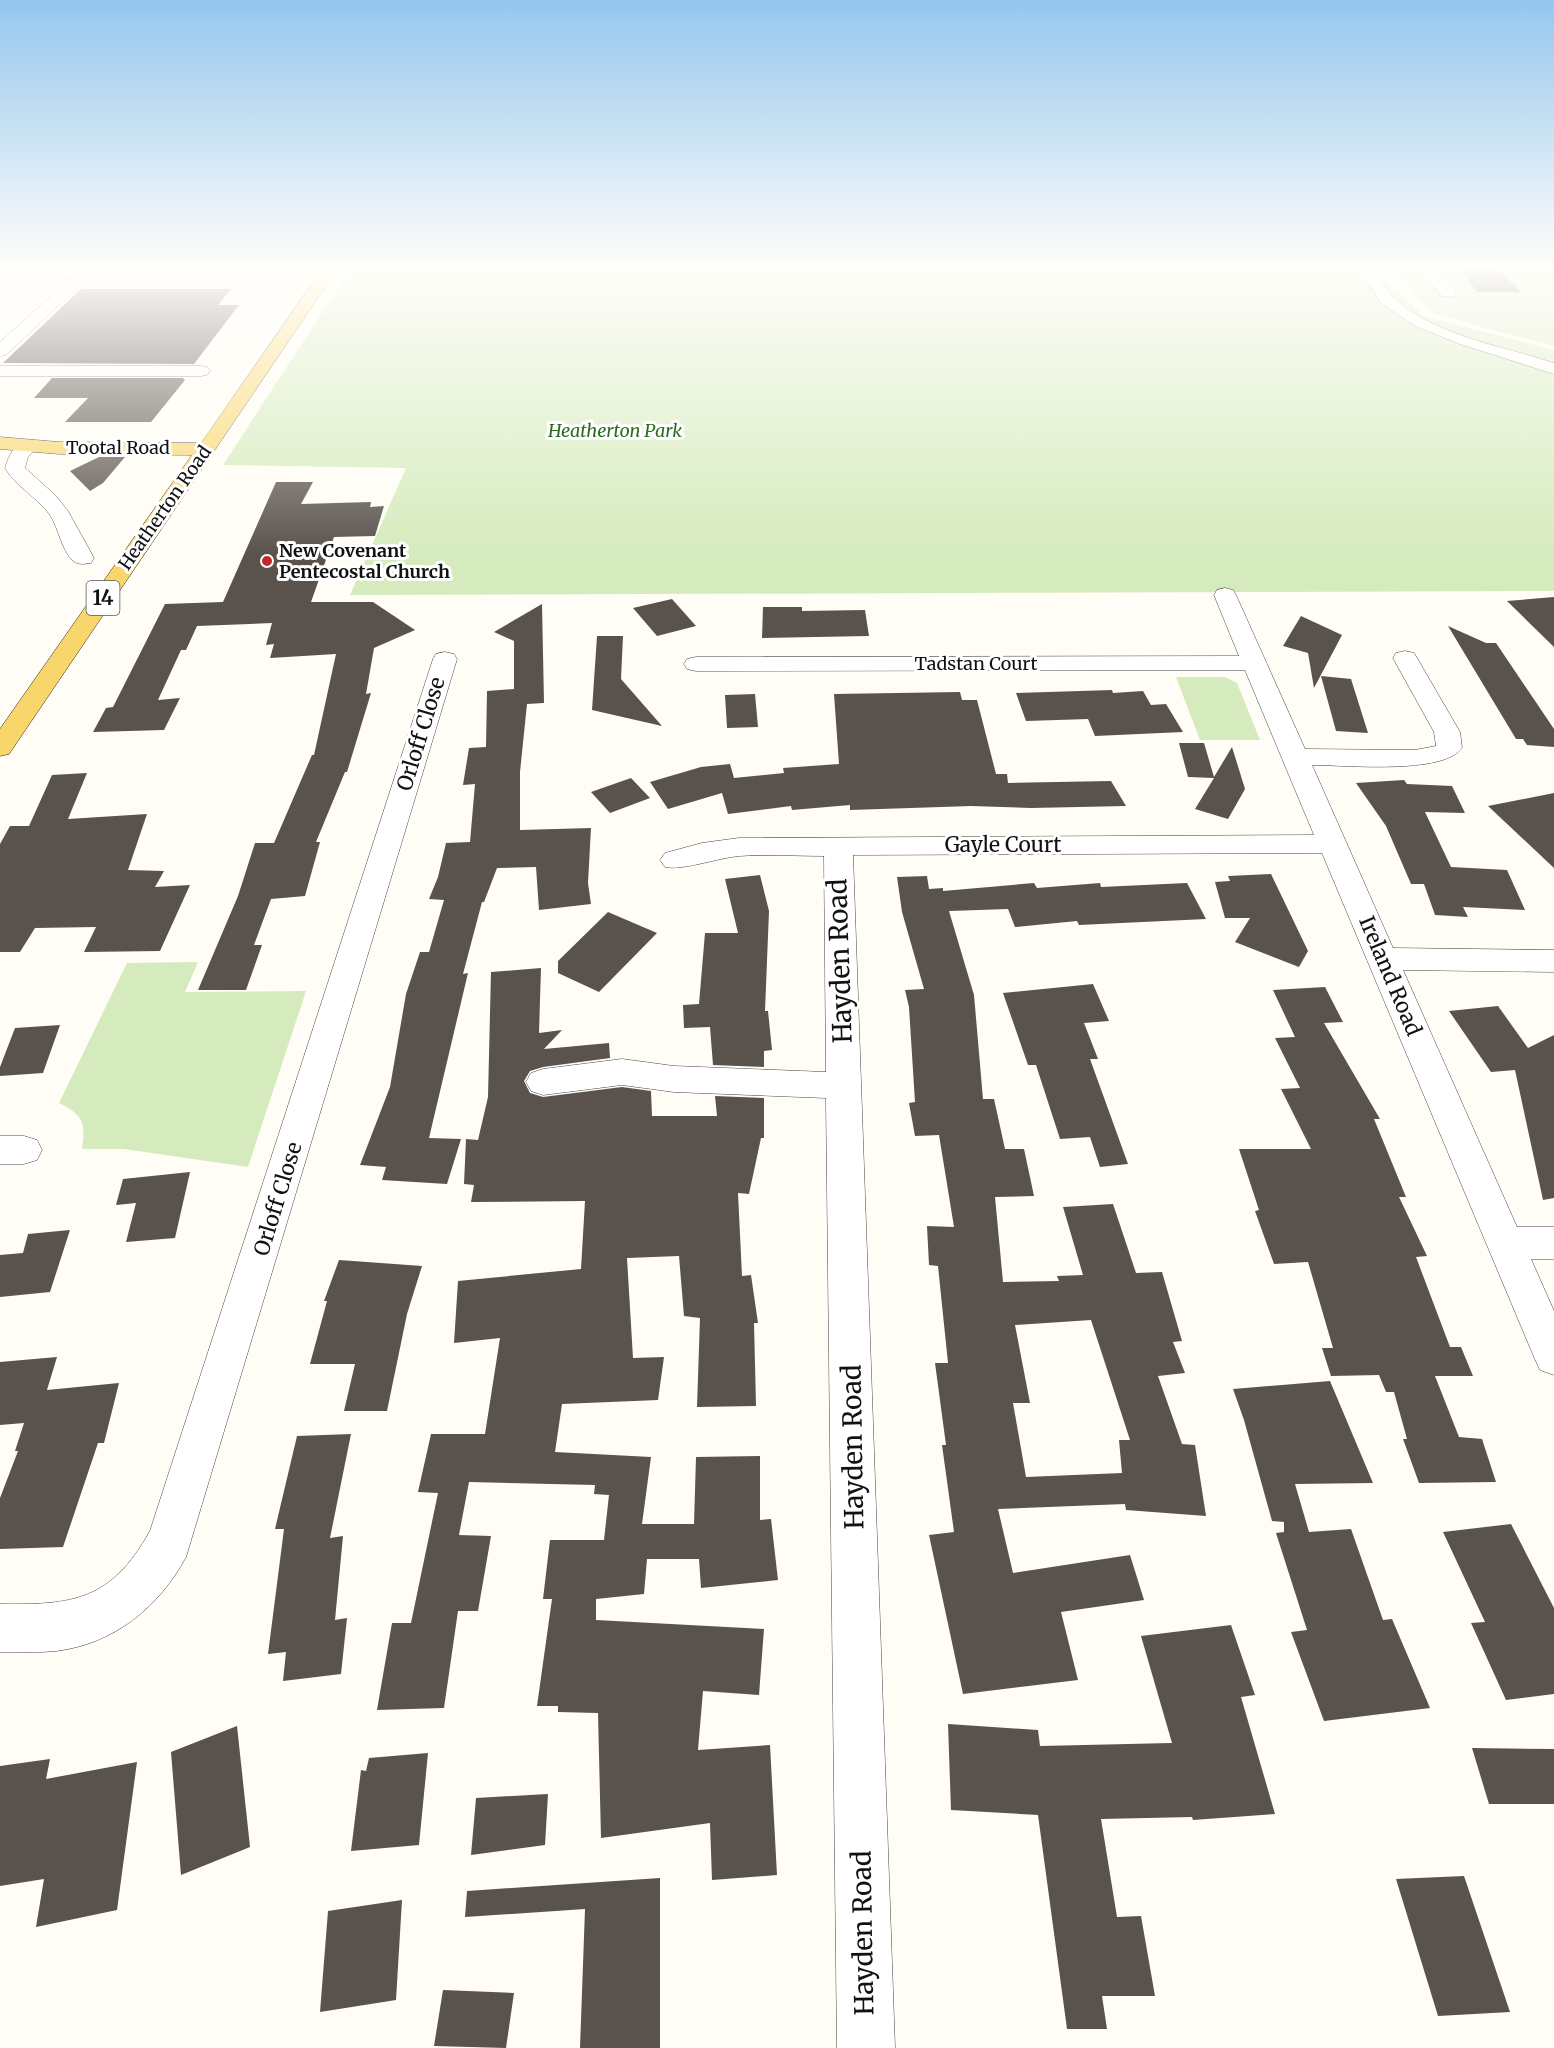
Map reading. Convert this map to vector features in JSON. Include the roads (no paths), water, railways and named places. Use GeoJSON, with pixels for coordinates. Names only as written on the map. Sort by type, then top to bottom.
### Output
{"type":"FeatureCollection","features":[{"type":"Feature","properties":{"kind":"main road","name":"Heatherton Road"},"geometry":{"type":"LineString","coordinates":[[0,748],[266,364]]}},
{"type":"Feature","properties":{"kind":"main road","name":"Tootal Road"},"geometry":{"type":"LineString","coordinates":[[0,443],[80,448],[207,449]]}},
{"type":"Feature","properties":{"kind":"street"},"geometry":{"type":"LineString","coordinates":[[1538,364],[1554,369]]}},
{"type":"Feature","properties":{"kind":"street"},"geometry":{"type":"LineString","coordinates":[[0,371],[201,371]]}},
{"type":"Feature","properties":{"kind":"street"},"geometry":{"type":"LineString","coordinates":[[0,390],[19,371]]}},
{"type":"Feature","properties":{"kind":"street"},"geometry":{"type":"LineString","coordinates":[[28,446],[19,455],[15,468],[19,475],[48,499],[61,515],[83,558]]}},
{"type":"Feature","properties":{"kind":"street","name":"Ireland Road"},"geometry":{"type":"LineString","coordinates":[[1226,595],[1554,1357]]}},
{"type":"Feature","properties":{"kind":"street"},"geometry":{"type":"LineString","coordinates":[[1296,757],[1415,758],[1429,757],[1446,751],[1449,748],[1448,732],[1405,658]]}},
{"type":"Feature","properties":{"kind":"street","name":"Orloff Close"},"geometry":{"type":"LineString","coordinates":[[0,1628],[67,1626],[97,1615],[125,1599],[141,1585],[154,1570],[170,1541],[445,659]]}},
{"type":"Feature","properties":{"kind":"street","name":"Tadstan Court"},"geometry":{"type":"LineString","coordinates":[[696,664],[1255,663]]}},
{"type":"Feature","properties":{"kind":"street","name":"Gayle Court"},"geometry":{"type":"LineString","coordinates":[[675,860],[702,852],[740,847],[1333,844]]}},
{"type":"Feature","properties":{"kind":"street","name":"Hayden Road"},"geometry":{"type":"LineString","coordinates":[[838,846],[866,2048]]}},
{"type":"Feature","properties":{"kind":"street"},"geometry":{"type":"LineString","coordinates":[[1383,959],[1554,961]]}},
{"type":"Feature","properties":{"kind":"street"},"geometry":{"type":"LineString","coordinates":[[543,1082],[622,1072],[674,1079],[844,1086]]}},
{"type":"Feature","properties":{"kind":"street"},"geometry":{"type":"LineString","coordinates":[[1505,1243],[1554,1243]]}},
{"type":"Feature","properties":{"kind":"place","name":"New Covenant Pentecostal Church"},"geometry":{"type":"Point","coordinates":[267,561]}},
{"type":"Feature","properties":{"kind":"park label","name":"Heatherton Park"},"geometry":{"type":"Point","coordinates":[615,431]}}]}
